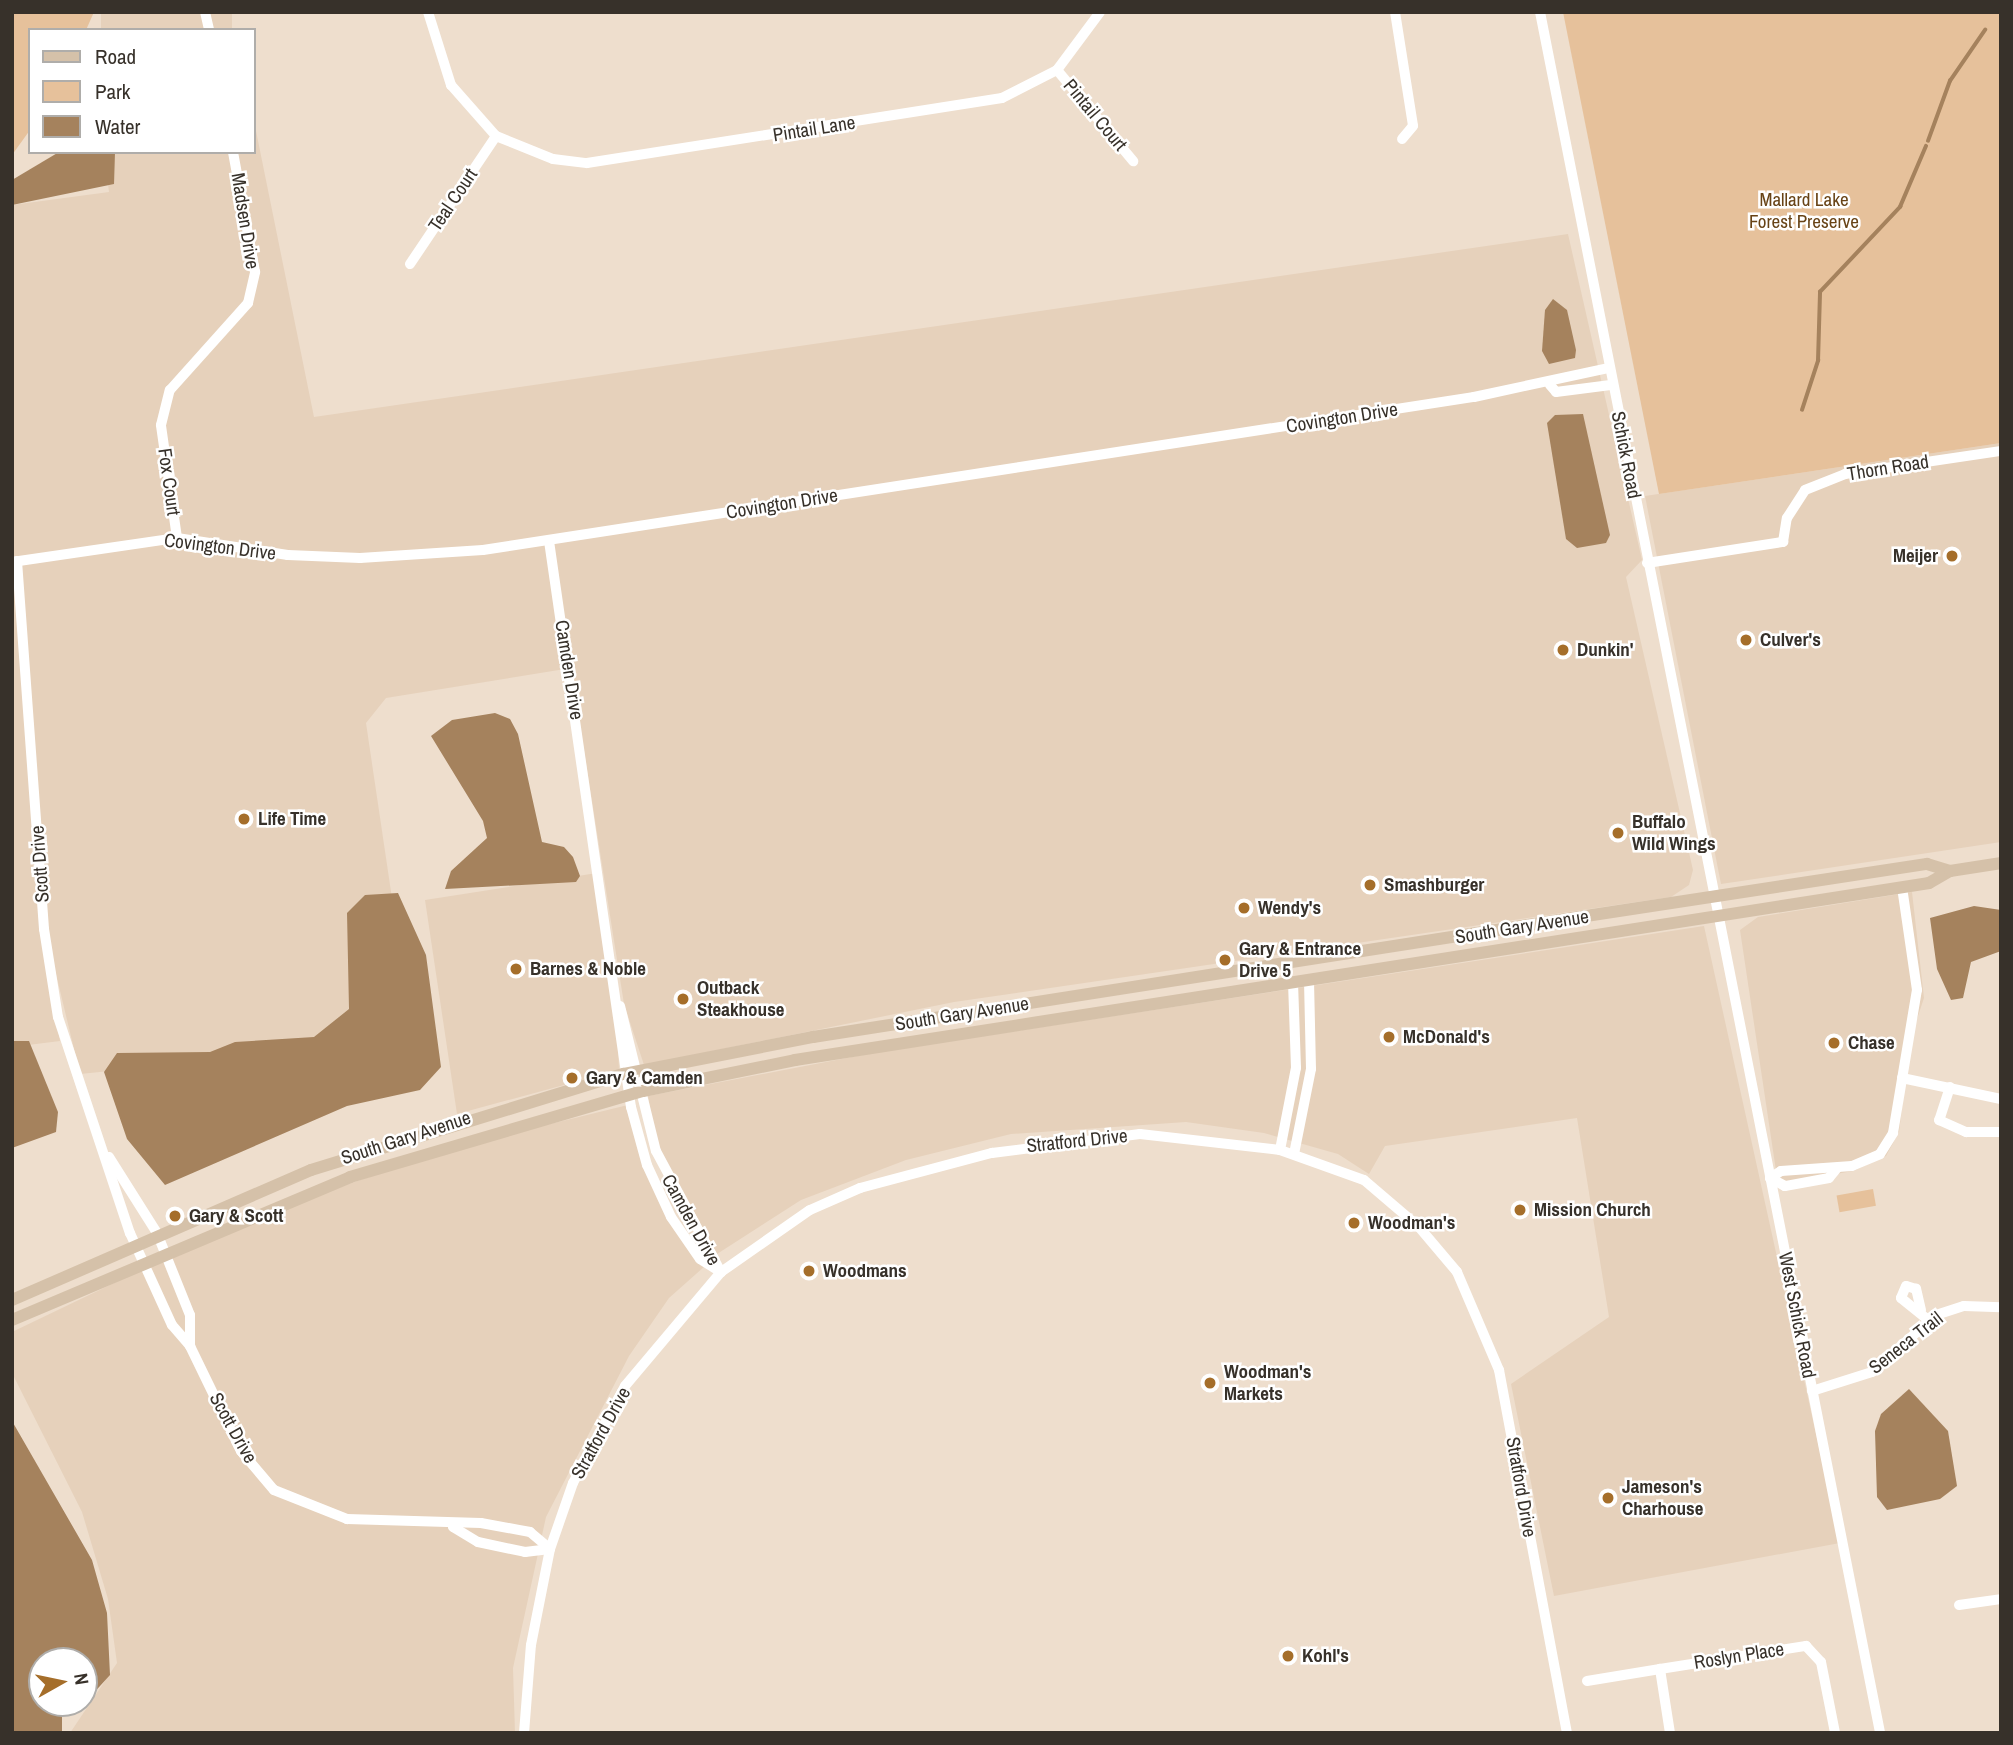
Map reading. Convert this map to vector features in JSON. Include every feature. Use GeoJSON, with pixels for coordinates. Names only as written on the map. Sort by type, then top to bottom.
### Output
{"type":"FeatureCollection","features":[{"type":"Feature","properties":{"kind":"main road","name":"South Gary Avenue"},"geometry":{"type":"LineString","coordinates":[[12,1320],[164,1251],[391,1163],[628,1094],[795,1060],[1929,883],[1950,871],[2001,863]]}},
{"type":"Feature","properties":{"kind":"main road","name":"South Gary Avenue"},"geometry":{"type":"LineString","coordinates":[[12,1300],[156,1233],[384,1144],[624,1074],[802,1039],[1927,864],[1950,871]]}},
{"type":"Feature","properties":{"kind":"street"},"geometry":{"type":"LineString","coordinates":[[428,12],[451,85],[496,136]]}},
{"type":"Feature","properties":{"kind":"street","name":"Pintail Lane"},"geometry":{"type":"LineString","coordinates":[[496,136],[553,159],[609,161],[989,101],[1057,70],[1100,12]]}},
{"type":"Feature","properties":{"kind":"street"},"geometry":{"type":"LineString","coordinates":[[1395,12],[1413,127],[1402,139]]}},
{"type":"Feature","properties":{"kind":"street","name":"Schick Road"},"geometry":{"type":"LineString","coordinates":[[1540,12],[1611,385],[1714,898]]}},
{"type":"Feature","properties":{"kind":"street","name":"Pintail Court"},"geometry":{"type":"LineString","coordinates":[[1057,70],[1133,161]]}},
{"type":"Feature","properties":{"kind":"street","name":"Teal Court"},"geometry":{"type":"LineString","coordinates":[[410,264],[496,136]]}},
{"type":"Feature","properties":{"kind":"street","name":"Madsen Drive"},"geometry":{"type":"LineString","coordinates":[[161,425],[179,376],[248,303],[254,255],[233,154]]}},
{"type":"Feature","properties":{"kind":"street","name":"Covington Drive"},"geometry":{"type":"LineString","coordinates":[[1550,385],[1554,378],[1608,368]]}},
{"type":"Feature","properties":{"kind":"street","name":"Covington Drive"},"geometry":{"type":"LineString","coordinates":[[1550,385],[1556,392],[1611,385]]}},
{"type":"Feature","properties":{"kind":"street","name":"Covington Drive"},"geometry":{"type":"LineString","coordinates":[[15,562],[177,538],[288,555],[360,558],[549,541],[1550,385]]}},
{"type":"Feature","properties":{"kind":"street","name":"Fox Court"},"geometry":{"type":"LineString","coordinates":[[161,425],[177,538]]}},
{"type":"Feature","properties":{"kind":"street","name":"Thorn Road"},"geometry":{"type":"LineString","coordinates":[[1647,563],[1783,542],[1787,518],[1805,490],[1845,474],[2001,451]]}},
{"type":"Feature","properties":{"kind":"street","name":"Camden Drive"},"geometry":{"type":"LineString","coordinates":[[549,541],[620,1006],[668,1184],[721,1272]]}},
{"type":"Feature","properties":{"kind":"street","name":"Scott Drive"},"geometry":{"type":"LineString","coordinates":[[15,562],[50,978],[64,1043],[108,1157],[141,1261],[172,1325],[190,1346],[241,1451],[274,1490],[347,1519],[453,1527],[481,1523],[530,1532],[550,1549]]}},
{"type":"Feature","properties":{"kind":"street"},"geometry":{"type":"LineString","coordinates":[[1770,1178],[1781,1171],[1837,1168],[1880,1154],[1893,1133],[1917,990],[1902,887]]}},
{"type":"Feature","properties":{"kind":"street","name":"West Schick Road"},"geometry":{"type":"LineString","coordinates":[[1714,898],[1880,1733]]}},
{"type":"Feature","properties":{"kind":"street"},"geometry":{"type":"LineString","coordinates":[[1294,1154],[1311,1069],[1308,980]]}},
{"type":"Feature","properties":{"kind":"street"},"geometry":{"type":"LineString","coordinates":[[1280,1150],[1296,1068],[1293,982]]}},
{"type":"Feature","properties":{"kind":"street","name":"Camden Drive"},"geometry":{"type":"LineString","coordinates":[[620,1006],[616,1026],[624,1074],[647,1165],[671,1217],[700,1259],[721,1272]]}},
{"type":"Feature","properties":{"kind":"street"},"geometry":{"type":"LineString","coordinates":[[1902,1078],[2001,1099]]}},
{"type":"Feature","properties":{"kind":"street"},"geometry":{"type":"LineString","coordinates":[[1950,1087],[1939,1119],[1966,1132],[2001,1132]]}},
{"type":"Feature","properties":{"kind":"street","name":"Stratford Drive"},"geometry":{"type":"LineString","coordinates":[[524,1733],[531,1645],[550,1549],[585,1458],[625,1386],[721,1272],[835,1198],[992,1153],[1140,1135],[1280,1150],[1364,1180],[1419,1227],[1472,1297],[1499,1370],[1567,1733]]}},
{"type":"Feature","properties":{"kind":"street","name":"Scott Drive"},"geometry":{"type":"LineString","coordinates":[[108,1157],[156,1233],[164,1251],[190,1315],[190,1346]]}},
{"type":"Feature","properties":{"kind":"street","name":"Seneca Trail"},"geometry":{"type":"LineString","coordinates":[[1812,1391],[1872,1372],[1929,1321],[1964,1306],[2001,1307]]}},
{"type":"Feature","properties":{"kind":"street"},"geometry":{"type":"LineString","coordinates":[[1921,1310],[1929,1321]]}},
{"type":"Feature","properties":{"kind":"street","name":"Scott Drive"},"geometry":{"type":"LineString","coordinates":[[453,1527],[478,1542],[525,1552],[550,1549]]}},
{"type":"Feature","properties":{"kind":"street"},"geometry":{"type":"LineString","coordinates":[[1959,1605],[2001,1599]]}},
{"type":"Feature","properties":{"kind":"street","name":"Roslyn Place"},"geometry":{"type":"LineString","coordinates":[[1587,1681],[1806,1646],[1821,1662],[1835,1733]]}},
{"type":"Feature","properties":{"kind":"street"},"geometry":{"type":"LineString","coordinates":[[1660,1669],[1670,1733]]}},
{"type":"Feature","properties":{"kind":"shaded area"},"geometry":{"type":"Polygon","coordinates":[[[101,12],[232,12],[232,28],[101,28],[101,12]]]}},
{"type":"Feature","properties":{"kind":"shaded area"},"geometry":{"type":"Polygon","coordinates":[[[256,131],[314,417],[1568,234],[1642,560],[1626,577],[1693,870],[1689,885],[1671,897],[954,1002],[644,1065],[624,1004],[571,668],[386,698],[366,723],[393,905],[347,1047],[80,1074],[38,899],[60,1041],[12,1047],[12,205],[109,192],[104,154],[256,154],[256,131]]]}},
{"type":"Feature","properties":{"kind":"shaded area"},"geometry":{"type":"Polygon","coordinates":[[[2001,443],[2001,842],[1721,884],[1645,496],[2001,443]]]}},
{"type":"Feature","properties":{"kind":"shaded area"},"geometry":{"type":"Polygon","coordinates":[[[597,873],[616,1002],[619,1070],[457,1114],[425,900],[597,873]]]}},
{"type":"Feature","properties":{"kind":"shaded area"},"geometry":{"type":"Polygon","coordinates":[[[1912,892],[1924,998],[1911,1037],[1899,1132],[1886,1156],[1853,1171],[1778,1184],[1740,930],[1758,917],[1912,892]]]}},
{"type":"Feature","properties":{"kind":"shaded area"},"geometry":{"type":"Polygon","coordinates":[[[1704,926],[1840,1543],[1554,1596],[1511,1384],[1609,1317],[1577,1118],[1385,1146],[1369,1174],[1338,1154],[1264,1133],[1186,1122],[1011,1134],[906,1160],[801,1200],[717,1254],[693,1221],[657,1148],[648,1096],[878,1052],[1704,926]]]}},
{"type":"Feature","properties":{"kind":"shaded area"},"geometry":{"type":"Polygon","coordinates":[[[628,1105],[643,1165],[705,1266],[669,1298],[629,1356],[546,1517],[513,1668],[515,1733],[70,1733],[81,1717],[98,1717],[98,1691],[117,1663],[108,1599],[82,1512],[12,1373],[12,1332],[185,1249],[348,1184],[468,1144],[628,1105]]]}},
{"type":"Feature","properties":{"kind":"green space"},"geometry":{"type":"Polygon","coordinates":[[[12,12],[94,12],[87,28],[28,28],[28,133],[12,155],[12,12]]]}},
{"type":"Feature","properties":{"kind":"green space","name":"Mallard Lake Forest Preserve"},"geometry":{"type":"Polygon","coordinates":[[[1563,12],[2001,12],[2001,443],[1659,494],[1563,12]]]}},
{"type":"Feature","properties":{"kind":"green space"},"geometry":{"type":"Polygon","coordinates":[[[1873,1189],[1876,1206],[1840,1212],[1837,1195],[1873,1189]]]}},
{"type":"Feature","properties":{"kind":"water"},"geometry":{"type":"Polygon","coordinates":[[[56,154],[115,154],[114,184],[12,205],[12,180],[56,154]]]}},
{"type":"Feature","properties":{"kind":"water"},"geometry":{"type":"Polygon","coordinates":[[[1553,299],[1567,310],[1576,350],[1575,358],[1549,364],[1542,351],[1545,310],[1553,299]]]}},
{"type":"Feature","properties":{"kind":"water"},"geometry":{"type":"Polygon","coordinates":[[[1583,414],[1610,535],[1606,543],[1577,548],[1566,539],[1547,423],[1555,415],[1583,414]]]}},
{"type":"Feature","properties":{"kind":"water"},"geometry":{"type":"Polygon","coordinates":[[[495,713],[510,719],[518,734],[542,842],[564,847],[573,857],[580,876],[576,882],[445,889],[451,871],[487,838],[483,821],[431,736],[452,720],[495,713]]]}},
{"type":"Feature","properties":{"kind":"water"},"geometry":{"type":"Polygon","coordinates":[[[398,893],[426,955],[441,1067],[420,1090],[347,1106],[165,1185],[127,1139],[104,1072],[117,1053],[210,1052],[235,1042],[314,1037],[349,1009],[347,913],[365,895],[398,893]]]}},
{"type":"Feature","properties":{"kind":"water"},"geometry":{"type":"Polygon","coordinates":[[[1974,906],[2001,910],[2001,951],[1971,962],[1963,998],[1951,1000],[1937,969],[1930,918],[1974,906]]]}},
{"type":"Feature","properties":{"kind":"water"},"geometry":{"type":"Polygon","coordinates":[[[12,1041],[29,1041],[58,1112],[56,1132],[12,1148],[12,1041]]]}},
{"type":"Feature","properties":{"kind":"water"},"geometry":{"type":"Polygon","coordinates":[[[1909,1389],[1948,1431],[1957,1486],[1940,1499],[1887,1510],[1877,1497],[1875,1431],[1881,1414],[1909,1389]]]}},
{"type":"Feature","properties":{"kind":"water"},"geometry":{"type":"Polygon","coordinates":[[[12,1421],[92,1560],[107,1613],[110,1675],[98,1688],[98,1647],[28,1647],[28,1717],[62,1717],[62,1733],[12,1733],[12,1421]]]}},
{"type":"Feature","properties":{"kind":"waterway"},"geometry":{"type":"LineString","coordinates":[[1928,141],[1950,81],[1985,30]]}},
{"type":"Feature","properties":{"kind":"waterway"},"geometry":{"type":"LineString","coordinates":[[1802,410],[1818,361],[1820,292],[1900,207],[1926,146]]}},
{"type":"Feature","properties":{"kind":"place","name":"Meijer"},"geometry":{"type":"Point","coordinates":[1952,556]}},
{"type":"Feature","properties":{"kind":"place","name":"Culver's"},"geometry":{"type":"Point","coordinates":[1746,640]}},
{"type":"Feature","properties":{"kind":"place","name":"Dunkin'"},"geometry":{"type":"Point","coordinates":[1563,650]}},
{"type":"Feature","properties":{"kind":"place","name":"Life Time"},"geometry":{"type":"Point","coordinates":[244,819]}},
{"type":"Feature","properties":{"kind":"place","name":"Buffalo Wild Wings"},"geometry":{"type":"Point","coordinates":[1618,833]}},
{"type":"Feature","properties":{"kind":"place","name":"Smashburger"},"geometry":{"type":"Point","coordinates":[1370,885]}},
{"type":"Feature","properties":{"kind":"place","name":"Wendy's"},"geometry":{"type":"Point","coordinates":[1244,908]}},
{"type":"Feature","properties":{"kind":"place","name":"Gary & Entrance Drive 5"},"geometry":{"type":"Point","coordinates":[1225,960]}},
{"type":"Feature","properties":{"kind":"place","name":"Barnes & Noble"},"geometry":{"type":"Point","coordinates":[516,969]}},
{"type":"Feature","properties":{"kind":"place","name":"Outback Steakhouse"},"geometry":{"type":"Point","coordinates":[683,999]}},
{"type":"Feature","properties":{"kind":"place","name":"McDonald's"},"geometry":{"type":"Point","coordinates":[1389,1037]}},
{"type":"Feature","properties":{"kind":"place","name":"Chase"},"geometry":{"type":"Point","coordinates":[1834,1043]}},
{"type":"Feature","properties":{"kind":"place","name":"Gary & Camden"},"geometry":{"type":"Point","coordinates":[572,1078]}},
{"type":"Feature","properties":{"kind":"place","name":"Mission Church"},"geometry":{"type":"Point","coordinates":[1520,1210]}},
{"type":"Feature","properties":{"kind":"place","name":"Gary & Scott"},"geometry":{"type":"Point","coordinates":[175,1216]}},
{"type":"Feature","properties":{"kind":"place","name":"Woodman's"},"geometry":{"type":"Point","coordinates":[1354,1223]}},
{"type":"Feature","properties":{"kind":"place","name":"Woodmans"},"geometry":{"type":"Point","coordinates":[809,1271]}},
{"type":"Feature","properties":{"kind":"place","name":"Woodman's Markets"},"geometry":{"type":"Point","coordinates":[1210,1383]}},
{"type":"Feature","properties":{"kind":"place","name":"Jameson's Charhouse"},"geometry":{"type":"Point","coordinates":[1608,1498]}},
{"type":"Feature","properties":{"kind":"place","name":"Kohl's"},"geometry":{"type":"Point","coordinates":[1288,1656]}}]}
